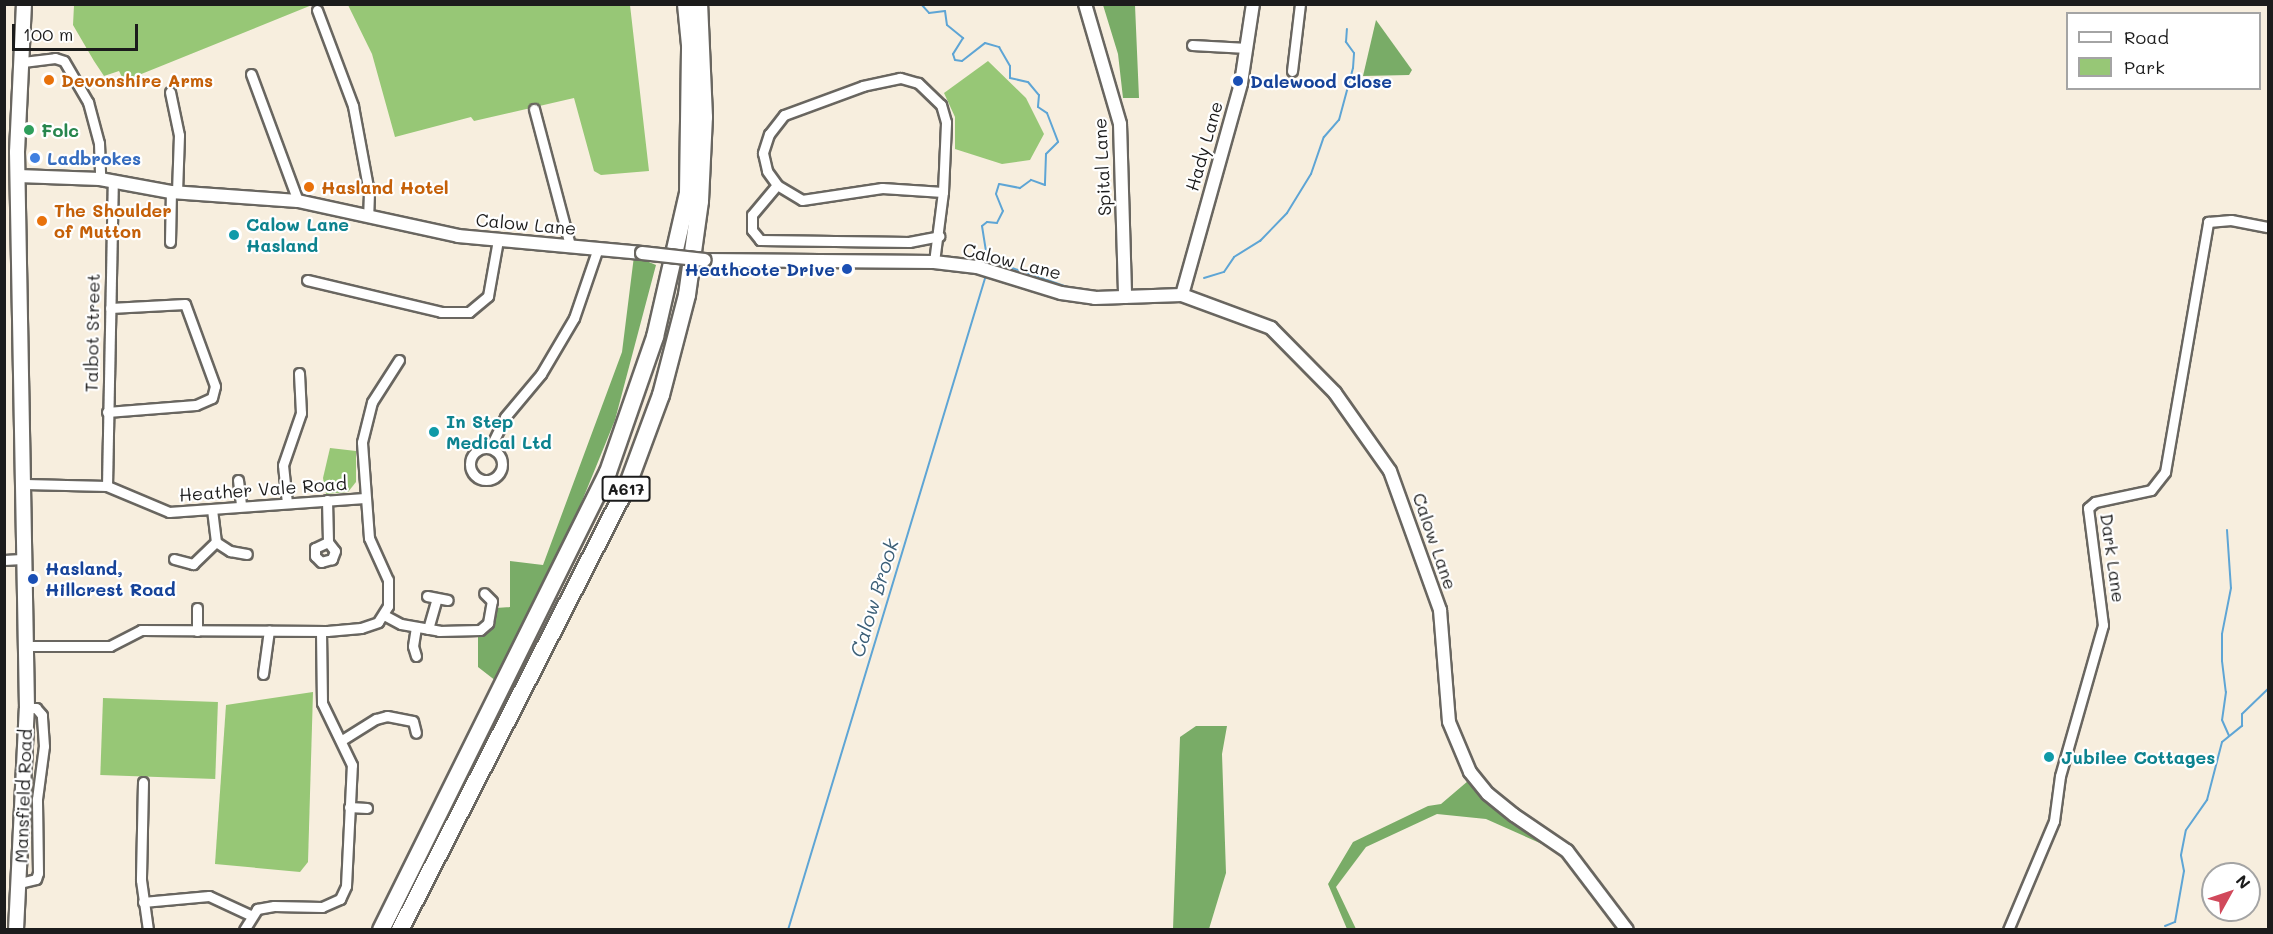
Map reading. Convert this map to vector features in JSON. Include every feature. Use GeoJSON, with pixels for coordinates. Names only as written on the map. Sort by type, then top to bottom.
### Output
{"type":"FeatureCollection","features":[{"type":"Feature","properties":{"kind":"highway","name":"A617"},"geometry":{"type":"LineString","coordinates":[[381,930],[608,472],[655,337],[688,193],[690,45],[686,4]]}},
{"type":"Feature","properties":{"kind":"highway","name":"A617"},"geometry":{"type":"LineString","coordinates":[[400,930],[628,484],[661,395],[687,295],[700,201],[704,117],[699,4]]}},
{"type":"Feature","properties":{"kind":"main road","name":"Mansfield Road"},"geometry":{"type":"LineString","coordinates":[[16,930],[27,708],[18,176],[24,4]]}},
{"type":"Feature","properties":{"kind":"street","name":"Spital Lane"},"geometry":{"type":"LineString","coordinates":[[1085,4],[1120,124],[1125,297]]}},
{"type":"Feature","properties":{"kind":"street","name":"Hady Lane"},"geometry":{"type":"LineString","coordinates":[[1182,295],[1241,83],[1253,4]]}},
{"type":"Feature","properties":{"kind":"street"},"geometry":{"type":"LineString","coordinates":[[1292,71],[1300,4]]}},
{"type":"Feature","properties":{"kind":"street"},"geometry":{"type":"LineString","coordinates":[[317,10],[353,106],[369,192],[368,215]]}},
{"type":"Feature","properties":{"kind":"street"},"geometry":{"type":"LineString","coordinates":[[1192,45],[1247,48]]}},
{"type":"Feature","properties":{"kind":"street"},"geometry":{"type":"LineString","coordinates":[[23,62],[55,58],[64,61],[88,102],[99,143],[100,179]]}},
{"type":"Feature","properties":{"kind":"street"},"geometry":{"type":"LineString","coordinates":[[251,74],[298,201]]}},
{"type":"Feature","properties":{"kind":"street"},"geometry":{"type":"LineString","coordinates":[[934,262],[943,192],[946,122],[941,105],[918,83],[900,78],[863,86],[784,115],[769,134],[763,153],[768,171],[777,185],[802,200],[882,188],[943,192]]}},
{"type":"Feature","properties":{"kind":"street"},"geometry":{"type":"LineString","coordinates":[[170,92],[183,135],[174,193],[170,242]]}},
{"type":"Feature","properties":{"kind":"street"},"geometry":{"type":"LineString","coordinates":[[534,109],[570,245]]}},
{"type":"Feature","properties":{"kind":"street","name":"Calow Lane"},"geometry":{"type":"LineString","coordinates":[[18,176],[100,179],[174,193],[298,201],[458,236],[570,245],[705,260],[934,262],[977,267],[1061,293],[1095,298],[1182,295],[1270,328],[1310,365],[1361,426],[1390,471],[1440,610],[1449,723],[1470,772],[1505,808],[1567,851],[1627,930]]}},
{"type":"Feature","properties":{"kind":"street","name":"Talbot Street"},"geometry":{"type":"LineString","coordinates":[[108,486],[107,412],[113,181]]}},
{"type":"Feature","properties":{"kind":"street","name":"Calow Lane"},"geometry":{"type":"LineString","coordinates":[[777,185],[752,215],[752,230],[760,240],[909,242],[939,236]]}},
{"type":"Feature","properties":{"kind":"street","name":"Dark Lane"},"geometry":{"type":"LineString","coordinates":[[2008,930],[2054,821],[2060,776],[2103,625],[2088,508],[2095,502],[2151,490],[2165,472],[2208,222],[2231,220],[2268,227]]}},
{"type":"Feature","properties":{"kind":"street"},"geometry":{"type":"LineString","coordinates":[[308,280],[318,287],[441,312],[469,312],[488,296],[498,240]]}},
{"type":"Feature","properties":{"kind":"street"},"geometry":{"type":"LineString","coordinates":[[490,448],[505,417],[541,374],[574,318],[587,288],[598,248]]}},
{"type":"Feature","properties":{"kind":"street"},"geometry":{"type":"LineString","coordinates":[[107,412],[196,405],[206,402],[214,392],[185,304],[110,308]]}},
{"type":"Feature","properties":{"kind":"street"},"geometry":{"type":"LineString","coordinates":[[26,646],[110,646],[134,631],[321,631],[370,626],[384,615],[388,580],[369,538],[364,498],[363,430],[387,368],[399,360]]}},
{"type":"Feature","properties":{"kind":"street"},"geometry":{"type":"LineString","coordinates":[[287,502],[283,465],[301,413],[305,387],[299,374]]}},
{"type":"Feature","properties":{"kind":"street"},"geometry":{"type":"LineString","coordinates":[[238,480],[241,506]]}},
{"type":"Feature","properties":{"kind":"street","name":"Heather Vale Road"},"geometry":{"type":"LineString","coordinates":[[25,484],[108,486],[169,512],[364,498]]}},
{"type":"Feature","properties":{"kind":"street"},"geometry":{"type":"LineString","coordinates":[[327,500],[328,542]]}},
{"type":"Feature","properties":{"kind":"street"},"geometry":{"type":"LineString","coordinates":[[212,509],[216,542]]}},
{"type":"Feature","properties":{"kind":"street"},"geometry":{"type":"LineString","coordinates":[[216,542],[230,551],[247,554]]}},
{"type":"Feature","properties":{"kind":"street"},"geometry":{"type":"LineString","coordinates":[[174,560],[193,564],[216,542]]}},
{"type":"Feature","properties":{"kind":"street"},"geometry":{"type":"LineString","coordinates":[[4,560],[26,559]]}},
{"type":"Feature","properties":{"kind":"street"},"geometry":{"type":"LineString","coordinates":[[426,596],[436,601],[448,600]]}},
{"type":"Feature","properties":{"kind":"street"},"geometry":{"type":"LineString","coordinates":[[384,615],[428,629],[480,630],[488,623],[492,597]]}},
{"type":"Feature","properties":{"kind":"street"},"geometry":{"type":"LineString","coordinates":[[428,629],[436,601]]}},
{"type":"Feature","properties":{"kind":"street"},"geometry":{"type":"LineString","coordinates":[[197,608],[197,631]]}},
{"type":"Feature","properties":{"kind":"street"},"geometry":{"type":"LineString","coordinates":[[416,627],[413,646],[416,656]]}},
{"type":"Feature","properties":{"kind":"street"},"geometry":{"type":"LineString","coordinates":[[263,674],[268,630]]}},
{"type":"Feature","properties":{"kind":"street"},"geometry":{"type":"LineString","coordinates":[[244,930],[250,915],[265,906],[322,907],[340,899],[346,886],[352,765],[342,740],[329,723],[322,703],[321,631]]}},
{"type":"Feature","properties":{"kind":"street"},"geometry":{"type":"LineString","coordinates":[[413,722],[421,713]]}},
{"type":"Feature","properties":{"kind":"street"},"geometry":{"type":"LineString","coordinates":[[342,740],[376,719],[401,717],[413,722]]}},
{"type":"Feature","properties":{"kind":"street"},"geometry":{"type":"LineString","coordinates":[[413,722],[416,733]]}},
{"type":"Feature","properties":{"kind":"street"},"geometry":{"type":"LineString","coordinates":[[143,782],[143,902],[148,930]]}},
{"type":"Feature","properties":{"kind":"street"},"geometry":{"type":"LineString","coordinates":[[349,807],[367,808]]}},
{"type":"Feature","properties":{"kind":"street"},"geometry":{"type":"LineString","coordinates":[[143,902],[209,896],[250,915]]}},
{"type":"Feature","properties":{"kind":"green space"},"geometry":{"type":"Polygon","coordinates":[[[74,4],[312,5],[124,81],[119,71],[104,76],[94,61],[73,25],[74,4]]]}},
{"type":"Feature","properties":{"kind":"green space"},"geometry":{"type":"Polygon","coordinates":[[[348,5],[630,5],[649,171],[601,175],[594,171],[574,98],[474,121],[471,117],[395,137],[372,54],[348,5]]]}},
{"type":"Feature","properties":{"kind":"green space"},"geometry":{"type":"Polygon","coordinates":[[[1103,5],[1135,5],[1139,98],[1123,98],[1118,54],[1103,5]]]}},
{"type":"Feature","properties":{"kind":"green space"},"geometry":{"type":"Polygon","coordinates":[[[1376,20],[1412,70],[1409,75],[1363,76],[1376,20]]]}},
{"type":"Feature","properties":{"kind":"green space"},"geometry":{"type":"Polygon","coordinates":[[[988,61],[1026,98],[1044,134],[1030,160],[1002,164],[955,149],[955,117],[944,93],[988,61]]]}},
{"type":"Feature","properties":{"kind":"green space"},"geometry":{"type":"Polygon","coordinates":[[[634,256],[656,265],[615,420],[556,565],[496,681],[478,667],[478,634],[491,628],[496,608],[510,607],[510,561],[543,565],[622,352],[634,256]]]}},
{"type":"Feature","properties":{"kind":"green space"},"geometry":{"type":"Polygon","coordinates":[[[330,448],[356,451],[356,482],[348,492],[326,494],[323,478],[330,448]]]}},
{"type":"Feature","properties":{"kind":"green space"},"geometry":{"type":"Polygon","coordinates":[[[313,692],[308,862],[300,872],[215,864],[226,705],[313,692]]]}},
{"type":"Feature","properties":{"kind":"green space"},"geometry":{"type":"Polygon","coordinates":[[[103,698],[218,702],[215,779],[100,775],[103,698]]]}},
{"type":"Feature","properties":{"kind":"green space"},"geometry":{"type":"Polygon","coordinates":[[[1196,726],[1227,726],[1222,754],[1226,873],[1209,929],[1173,929],[1180,737],[1196,726]]]}},
{"type":"Feature","properties":{"kind":"green space"},"geometry":{"type":"Polygon","coordinates":[[[1468,781],[1551,848],[1486,819],[1437,814],[1366,847],[1336,887],[1356,929],[1347,929],[1328,884],[1353,842],[1428,806],[1441,804],[1468,781]]]}},
{"type":"Feature","properties":{"kind":"waterway"},"geometry":{"type":"LineString","coordinates":[[921,4],[929,13],[945,11],[947,25],[963,38],[953,54],[955,60],[962,61],[985,43],[999,47],[1010,66],[1010,78],[1028,82],[1039,95],[1038,107],[1047,113],[1058,142],[1046,154],[1045,185],[1031,180],[1020,188],[999,184],[996,194],[1003,211],[997,223],[987,222],[982,226],[988,264]]}},
{"type":"Feature","properties":{"kind":"waterway"},"geometry":{"type":"LineString","coordinates":[[1204,278],[1224,272],[1234,257],[1260,241],[1287,213],[1311,174],[1324,137],[1339,120],[1353,68],[1354,53],[1346,42],[1347,29]]}},
{"type":"Feature","properties":{"kind":"waterway"},"geometry":{"type":"LineString","coordinates":[[989,260],[1073,289]]}},
{"type":"Feature","properties":{"kind":"waterway","name":"Calow Brook"},"geometry":{"type":"LineString","coordinates":[[788,930],[986,275]]}},
{"type":"Feature","properties":{"kind":"waterway"},"geometry":{"type":"LineString","coordinates":[[1087,291],[1106,292]]}},
{"type":"Feature","properties":{"kind":"waterway"},"geometry":{"type":"LineString","coordinates":[[2227,530],[2231,588],[2222,634],[2222,661],[2226,692],[2222,720],[2229,736]]}},
{"type":"Feature","properties":{"kind":"waterway"},"geometry":{"type":"LineString","coordinates":[[2165,926],[2175,922],[2184,871],[2181,855],[2186,830],[2207,800],[2222,742],[2242,726],[2242,714],[2268,689]]}},
{"type":"Feature","properties":{"kind":"place","name":"Devonshire Arms"},"geometry":{"type":"Point","coordinates":[49,80]}},
{"type":"Feature","properties":{"kind":"place","name":"Dalewood Close"},"geometry":{"type":"Point","coordinates":[1238,81]}},
{"type":"Feature","properties":{"kind":"place","name":"Folc"},"geometry":{"type":"Point","coordinates":[29,130]}},
{"type":"Feature","properties":{"kind":"place","name":"Ladbrokes"},"geometry":{"type":"Point","coordinates":[35,158]}},
{"type":"Feature","properties":{"kind":"place","name":"Hasland Hotel"},"geometry":{"type":"Point","coordinates":[309,187]}},
{"type":"Feature","properties":{"kind":"place","name":"The Shoulder of Mutton"},"geometry":{"type":"Point","coordinates":[42,221]}},
{"type":"Feature","properties":{"kind":"place","name":"Calow Lane Hasland"},"geometry":{"type":"Point","coordinates":[234,235]}},
{"type":"Feature","properties":{"kind":"place","name":"Heathcote Drive"},"geometry":{"type":"Point","coordinates":[847,269]}},
{"type":"Feature","properties":{"kind":"place","name":"In Step Medical Ltd"},"geometry":{"type":"Point","coordinates":[434,432]}},
{"type":"Feature","properties":{"kind":"place","name":"Hasland, Hillcrest Road"},"geometry":{"type":"Point","coordinates":[33,579]}},
{"type":"Feature","properties":{"kind":"place","name":"Jubilee Cottages"},"geometry":{"type":"Point","coordinates":[2049,757]}}]}
